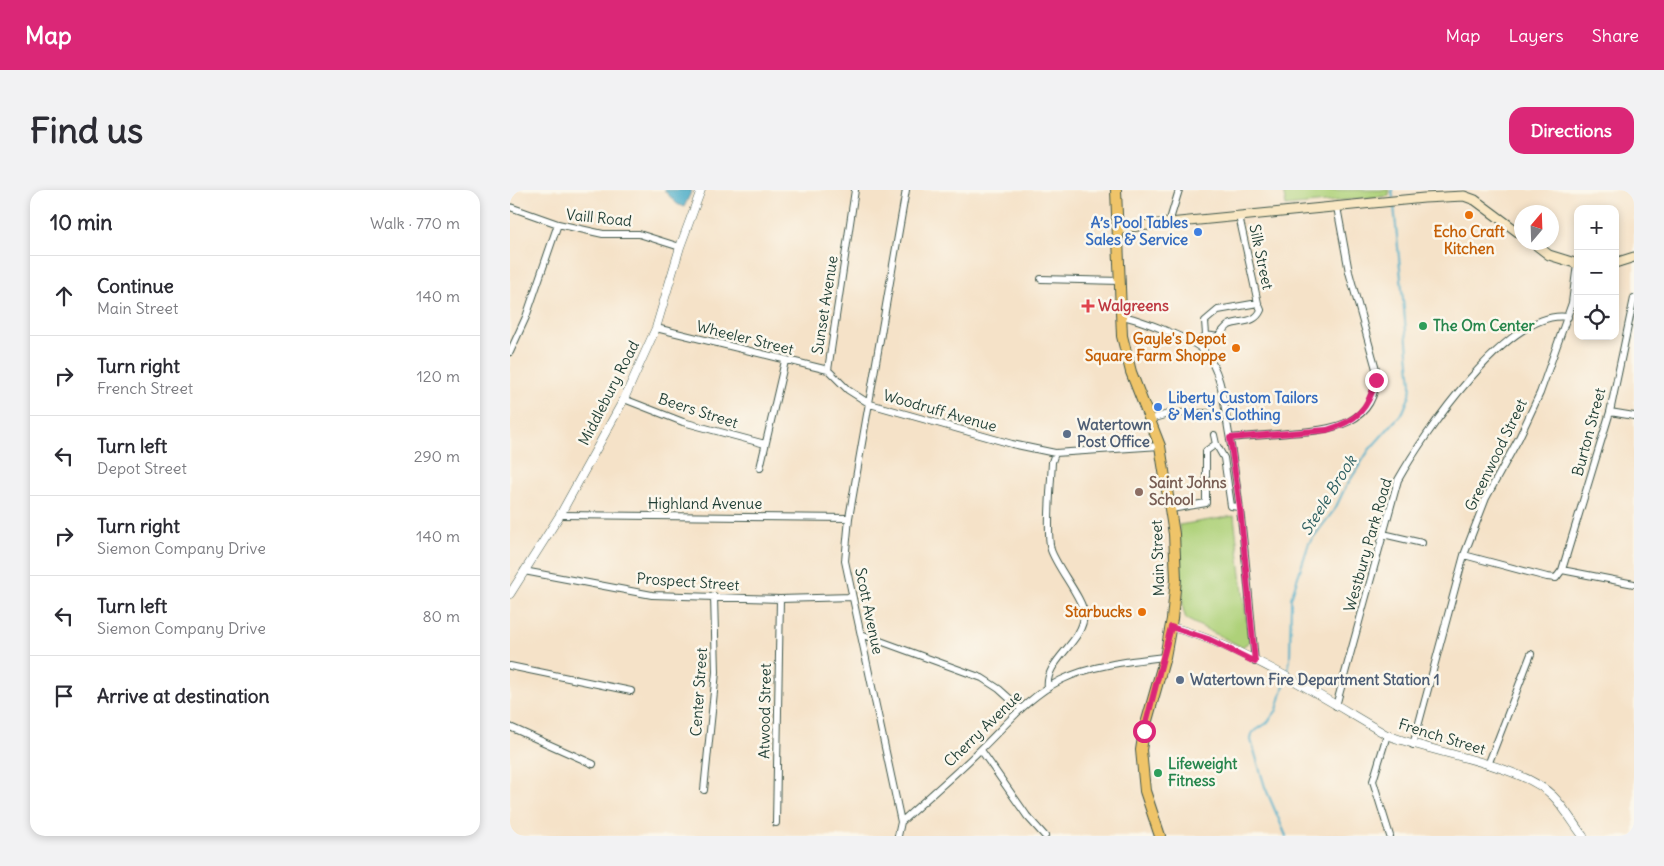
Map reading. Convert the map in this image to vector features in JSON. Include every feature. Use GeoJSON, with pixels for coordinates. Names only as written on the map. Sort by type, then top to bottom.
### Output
{"type":"FeatureCollection","features":[{"type":"Feature","properties":{"kind":"main road","name":"Main Street"},"geometry":{"type":"LineString","coordinates":[[1116,190],[1124,348],[1160,446],[1171,509],[1176,579],[1171,627],[1165,657],[1144,731],[1141,750],[1144,791],[1160,836]]}},
{"type":"Feature","properties":{"kind":"main road"},"geometry":{"type":"LineString","coordinates":[[1118,228],[1466,193],[1514,229]]}},
{"type":"Feature","properties":{"kind":"main road"},"geometry":{"type":"LineString","coordinates":[[1542,250],[1549,255],[1574,263]]}},
{"type":"Feature","properties":{"kind":"main road"},"geometry":{"type":"LineString","coordinates":[[1619,262],[1634,257]]}},
{"type":"Feature","properties":{"kind":"street","name":"Middlebury Road"},"geometry":{"type":"LineString","coordinates":[[510,594],[560,515],[624,399],[656,328],[680,247],[701,190]]}},
{"type":"Feature","properties":{"kind":"street","name":"Sunset Avenue"},"geometry":{"type":"LineString","coordinates":[[855,190],[828,370],[848,390],[870,404]]}},
{"type":"Feature","properties":{"kind":"street","name":"Woodruff Avenue"},"geometry":{"type":"LineString","coordinates":[[906,190],[870,404],[966,432],[1055,453],[1160,446]]}},
{"type":"Feature","properties":{"kind":"street"},"geometry":{"type":"LineString","coordinates":[[1170,223],[1179,190]]}},
{"type":"Feature","properties":{"kind":"street"},"geometry":{"type":"LineString","coordinates":[[510,207],[558,224]]}},
{"type":"Feature","properties":{"kind":"street"},"geometry":{"type":"LineString","coordinates":[[1230,438],[1327,430],[1352,420],[1371,398],[1376,380],[1376,369],[1349,272],[1336,207]]}},
{"type":"Feature","properties":{"kind":"street","name":"Silk Street"},"geometry":{"type":"LineString","coordinates":[[1206,335],[1218,337],[1227,326],[1251,320],[1259,316],[1262,310],[1258,303],[1239,216]]}},
{"type":"Feature","properties":{"kind":"street","name":"Vaill Road"},"geometry":{"type":"LineString","coordinates":[[510,352],[526,317],[558,224],[603,234],[639,234],[680,247]]}},
{"type":"Feature","properties":{"kind":"street"},"geometry":{"type":"LineString","coordinates":[[1041,279],[1120,281]]}},
{"type":"Feature","properties":{"kind":"street","name":"Greenwood Street"},"geometry":{"type":"LineString","coordinates":[[1413,745],[1464,555],[1486,498],[1519,438],[1540,393],[1568,317],[1574,287]]}},
{"type":"Feature","properties":{"kind":"street","name":"Burton Street"},"geometry":{"type":"LineString","coordinates":[[1562,570],[1610,412],[1634,298]]}},
{"type":"Feature","properties":{"kind":"street","name":"Silk Street"},"geometry":{"type":"LineString","coordinates":[[1206,335],[1205,321],[1218,310],[1258,303]]}},
{"type":"Feature","properties":{"kind":"street"},"geometry":{"type":"LineString","coordinates":[[1121,316],[1196,344],[1208,357],[1220,382],[1240,507],[1255,662]]}},
{"type":"Feature","properties":{"kind":"street","name":"Westbury Park Road"},"geometry":{"type":"LineString","coordinates":[[1336,706],[1398,480],[1410,458],[1460,389],[1498,350],[1520,332],[1548,319],[1560,316],[1568,317]]}},
{"type":"Feature","properties":{"kind":"street","name":"Wheeler Street"},"geometry":{"type":"LineString","coordinates":[[656,328],[828,370]]}},
{"type":"Feature","properties":{"kind":"street","name":"Silk Street"},"geometry":{"type":"LineString","coordinates":[[1196,344],[1206,335]]}},
{"type":"Feature","properties":{"kind":"street"},"geometry":{"type":"LineString","coordinates":[[760,468],[785,361]]}},
{"type":"Feature","properties":{"kind":"street","name":"Beers Street"},"geometry":{"type":"LineString","coordinates":[[624,399],[683,422],[765,444]]}},
{"type":"Feature","properties":{"kind":"street","name":"Scott Avenue"},"geometry":{"type":"LineString","coordinates":[[870,404],[849,518],[845,562],[901,822]]}},
{"type":"Feature","properties":{"kind":"street"},"geometry":{"type":"LineString","coordinates":[[1610,412],[1634,416]]}},
{"type":"Feature","properties":{"kind":"street"},"geometry":{"type":"LineString","coordinates":[[1150,419],[1172,413],[1209,413]]}},
{"type":"Feature","properties":{"kind":"street"},"geometry":{"type":"LineString","coordinates":[[1214,434],[1216,444],[1224,458],[1231,506],[1240,507]]}},
{"type":"Feature","properties":{"kind":"street"},"geometry":{"type":"LineString","coordinates":[[1171,509],[1206,503],[1206,451],[1216,444]]}},
{"type":"Feature","properties":{"kind":"street"},"geometry":{"type":"LineString","coordinates":[[1048,688],[1049,673],[1076,636],[1083,623],[1084,612],[1059,570],[1050,548],[1052,462],[1055,453]]}},
{"type":"Feature","properties":{"kind":"street","name":"Highland Avenue"},"geometry":{"type":"LineString","coordinates":[[560,515],[849,518]]}},
{"type":"Feature","properties":{"kind":"street"},"geometry":{"type":"LineString","coordinates":[[1383,534],[1422,543]]}},
{"type":"Feature","properties":{"kind":"street"},"geometry":{"type":"LineString","coordinates":[[1464,555],[1547,577],[1556,578],[1562,570],[1634,584]]}},
{"type":"Feature","properties":{"kind":"street","name":"Prospect Street"},"geometry":{"type":"LineString","coordinates":[[524,571],[652,595],[780,599],[852,597]]}},
{"type":"Feature","properties":{"kind":"street","name":"Center Street"},"geometry":{"type":"LineString","coordinates":[[704,790],[716,672],[714,596]]}},
{"type":"Feature","properties":{"kind":"street","name":"Atwood Street"},"geometry":{"type":"LineString","coordinates":[[776,823],[780,599]]}},
{"type":"Feature","properties":{"kind":"street","name":"French Street"},"geometry":{"type":"LineString","coordinates":[[1171,627],[1208,639],[1255,662],[1387,735],[1413,745],[1530,778],[1553,795],[1583,836]]}},
{"type":"Feature","properties":{"kind":"street"},"geometry":{"type":"LineString","coordinates":[[861,634],[982,678],[999,689],[1020,708]]}},
{"type":"Feature","properties":{"kind":"street"},"geometry":{"type":"LineString","coordinates":[[1488,765],[1531,654]]}},
{"type":"Feature","properties":{"kind":"street","name":"Cherry Avenue"},"geometry":{"type":"LineString","coordinates":[[901,822],[981,750],[1020,708],[1048,688],[1061,680],[1098,667],[1165,657]]}},
{"type":"Feature","properties":{"kind":"street"},"geometry":{"type":"LineString","coordinates":[[510,666],[631,691]]}},
{"type":"Feature","properties":{"kind":"street"},"geometry":{"type":"LineString","coordinates":[[510,727],[593,764]]}},
{"type":"Feature","properties":{"kind":"street"},"geometry":{"type":"LineString","coordinates":[[1387,735],[1372,781],[1390,836]]}},
{"type":"Feature","properties":{"kind":"street"},"geometry":{"type":"LineString","coordinates":[[981,750],[1027,816],[1046,836]]}},
{"type":"Feature","properties":{"kind":"street"},"geometry":{"type":"LineString","coordinates":[[898,836],[901,822]]}},
{"type":"Feature","properties":{"kind":"green space"},"geometry":{"type":"Polygon","coordinates":[[[1283,190],[1389,190],[1389,196],[1286,206],[1283,190]]]}},
{"type":"Feature","properties":{"kind":"green space"},"geometry":{"type":"Polygon","coordinates":[[[1234,516],[1249,642],[1242,647],[1186,619],[1183,609],[1179,525],[1234,516]]]}},
{"type":"Feature","properties":{"kind":"water"},"geometry":{"type":"Polygon","coordinates":[[[664,190],[692,190],[684,207],[677,204],[664,190]]]}},
{"type":"Feature","properties":{"kind":"waterway","name":"Steele Brook"},"geometry":{"type":"LineString","coordinates":[[1392,190],[1393,198]]}},
{"type":"Feature","properties":{"kind":"waterway","name":"Steele Brook"},"geometry":{"type":"LineString","coordinates":[[1287,674],[1290,660],[1291,598],[1309,543],[1335,509],[1344,490],[1369,450],[1403,412],[1410,395],[1411,384],[1394,205]]}},
{"type":"Feature","properties":{"kind":"waterway","name":"Steele Brook"},"geometry":{"type":"LineString","coordinates":[[1286,678],[1277,710],[1267,723],[1252,733],[1251,740],[1265,787],[1286,836]]}},
{"type":"Feature","properties":{"kind":"place","name":"Echo Craft Kitchen"},"geometry":{"type":"Point","coordinates":[1469,215]}},
{"type":"Feature","properties":{"kind":"place","name":"A’s Pool Tables Sales & Service"},"geometry":{"type":"Point","coordinates":[1198,232]}},
{"type":"Feature","properties":{"kind":"place","name":"Walgreens"},"geometry":{"type":"Point","coordinates":[1088,306]}},
{"type":"Feature","properties":{"kind":"place","name":"The Om Center"},"geometry":{"type":"Point","coordinates":[1423,326]}},
{"type":"Feature","properties":{"kind":"place","name":"Gayle's Depot Square Farm Shoppe"},"geometry":{"type":"Point","coordinates":[1236,348]}},
{"type":"Feature","properties":{"kind":"place","name":"Liberty Custom Tailors & Men's Clothing"},"geometry":{"type":"Point","coordinates":[1158,407]}},
{"type":"Feature","properties":{"kind":"place","name":"Watertown Post Office"},"geometry":{"type":"Point","coordinates":[1067,434]}},
{"type":"Feature","properties":{"kind":"place","name":"Saint Johns School"},"geometry":{"type":"Point","coordinates":[1139,492]}},
{"type":"Feature","properties":{"kind":"place","name":"Starbucks"},"geometry":{"type":"Point","coordinates":[1142,612]}},
{"type":"Feature","properties":{"kind":"place","name":"Watertown Fire Department Station 1"},"geometry":{"type":"Point","coordinates":[1180,680]}},
{"type":"Feature","properties":{"kind":"place","name":"Lifeweight Fitness"},"geometry":{"type":"Point","coordinates":[1158,773]}},
{"type":"Feature","properties":{"kind":"route"},"geometry":{"type":"LineString","coordinates":[[1144,731],[1171,627],[1208,639],[1255,662],[1240,507],[1230,438],[1327,430],[1341,426],[1352,420],[1365,407],[1371,398],[1376,380]]}}]}
